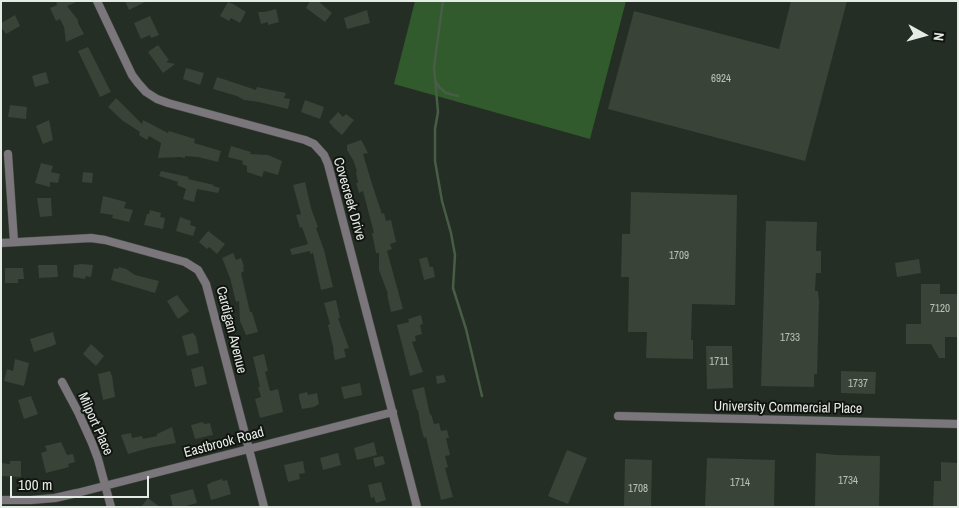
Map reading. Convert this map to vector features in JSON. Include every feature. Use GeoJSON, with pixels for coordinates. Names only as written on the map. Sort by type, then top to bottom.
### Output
{"type":"FeatureCollection","features":[{"type":"Feature","properties":{"kind":"street","name":"Covecreek Drive"},"geometry":{"type":"LineString","coordinates":[[98,1],[132,75],[138,84],[156,99],[305,140],[318,147],[324,155],[328,164],[417,507]]}},
{"type":"Feature","properties":{"kind":"street"},"geometry":{"type":"LineString","coordinates":[[8,154],[14,242]]}},
{"type":"Feature","properties":{"kind":"street","name":"Cardigan Avenue"},"geometry":{"type":"LineString","coordinates":[[1,243],[91,238],[105,240],[185,262],[198,270],[206,284],[264,507]]}},
{"type":"Feature","properties":{"kind":"street","name":"Milport Place"},"geometry":{"type":"LineString","coordinates":[[62,382],[92,443],[112,507]]}},
{"type":"Feature","properties":{"kind":"street","name":"Eastbrook Road"},"geometry":{"type":"LineString","coordinates":[[1,500],[55,498],[392,412]]}},
{"type":"Feature","properties":{"kind":"street","name":"University Commercial Place"},"geometry":{"type":"LineString","coordinates":[[618,416],[958,424]]}},
{"type":"Feature","properties":{"kind":"green space"},"geometry":{"type":"Polygon","coordinates":[[[415,1],[626,1],[590,139],[394,84],[415,1]]]}},
{"type":"Feature","properties":{"kind":"building"},"geometry":{"type":"Polygon","coordinates":[[[56,1],[79,1],[67,6],[78,20],[84,34],[66,42],[64,27],[60,19],[56,21],[50,8],[57,5],[56,1]]]}},
{"type":"Feature","properties":{"kind":"building"},"geometry":{"type":"Polygon","coordinates":[[[125,1],[147,1],[129,10],[125,1]]]}},
{"type":"Feature","properties":{"kind":"building"},"geometry":{"type":"Polygon","coordinates":[[[310,1],[318,1],[332,13],[325,22],[306,8],[310,1]]]}},
{"type":"Feature","properties":{"kind":"building"},"geometry":{"type":"Polygon","coordinates":[[[791,1],[847,1],[805,161],[608,109],[634,11],[779,49],[791,1]]]}},
{"type":"Feature","properties":{"kind":"building"},"geometry":{"type":"Polygon","coordinates":[[[228,2],[246,12],[240,23],[231,18],[229,21],[220,16],[228,2]]]}},
{"type":"Feature","properties":{"kind":"building"},"geometry":{"type":"Polygon","coordinates":[[[276,9],[279,22],[268,25],[268,22],[261,24],[258,12],[276,9]]]}},
{"type":"Feature","properties":{"kind":"building"},"geometry":{"type":"Polygon","coordinates":[[[367,10],[370,23],[347,29],[344,18],[367,10]]]}},
{"type":"Feature","properties":{"kind":"building"},"geometry":{"type":"Polygon","coordinates":[[[15,15],[20,26],[6,34],[1,27],[1,23],[15,15]]]}},
{"type":"Feature","properties":{"kind":"building"},"geometry":{"type":"Polygon","coordinates":[[[150,16],[159,35],[151,38],[150,35],[141,39],[134,23],[150,16]]]}},
{"type":"Feature","properties":{"kind":"building"},"geometry":{"type":"Polygon","coordinates":[[[158,45],[169,60],[166,62],[175,64],[163,73],[148,52],[158,45]]]}},
{"type":"Feature","properties":{"kind":"building"},"geometry":{"type":"Polygon","coordinates":[[[88,47],[111,92],[100,97],[78,51],[88,47]]]}},
{"type":"Feature","properties":{"kind":"building"},"geometry":{"type":"Polygon","coordinates":[[[186,68],[204,73],[200,85],[183,79],[186,68]]]}},
{"type":"Feature","properties":{"kind":"building"},"geometry":{"type":"Polygon","coordinates":[[[46,72],[49,83],[35,87],[32,76],[46,72]]]}},
{"type":"Feature","properties":{"kind":"building"},"geometry":{"type":"Polygon","coordinates":[[[217,77],[256,90],[257,87],[286,93],[284,98],[290,99],[288,109],[244,100],[213,89],[217,77]]]}},
{"type":"Feature","properties":{"kind":"building"},"geometry":{"type":"Polygon","coordinates":[[[116,98],[142,124],[143,120],[168,133],[169,131],[195,139],[194,143],[221,151],[218,162],[185,156],[185,158],[158,158],[161,143],[149,136],[147,140],[139,135],[140,132],[123,121],[108,107],[116,98]]]}},
{"type":"Feature","properties":{"kind":"building"},"geometry":{"type":"Polygon","coordinates":[[[305,100],[324,107],[320,119],[301,112],[305,100]]]}},
{"type":"Feature","properties":{"kind":"building"},"geometry":{"type":"Polygon","coordinates":[[[10,105],[27,107],[26,119],[8,117],[10,105]]]}},
{"type":"Feature","properties":{"kind":"building"},"geometry":{"type":"Polygon","coordinates":[[[338,112],[343,117],[346,114],[354,120],[342,135],[329,122],[338,112]]]}},
{"type":"Feature","properties":{"kind":"building"},"geometry":{"type":"Polygon","coordinates":[[[49,120],[53,140],[43,144],[36,126],[49,120]]]}},
{"type":"Feature","properties":{"kind":"building"},"geometry":{"type":"Polygon","coordinates":[[[361,140],[368,153],[363,154],[382,214],[384,213],[386,221],[391,220],[396,242],[390,244],[392,249],[387,251],[403,309],[391,312],[388,294],[379,270],[379,253],[376,253],[372,233],[374,233],[363,191],[359,193],[356,183],[358,183],[357,171],[347,150],[347,145],[361,140]]]}},
{"type":"Feature","properties":{"kind":"building"},"geometry":{"type":"Polygon","coordinates":[[[231,146],[251,152],[250,154],[268,155],[282,161],[278,175],[264,171],[262,177],[247,172],[247,166],[242,164],[243,161],[228,157],[231,146]]]}},
{"type":"Feature","properties":{"kind":"building"},"geometry":{"type":"Polygon","coordinates":[[[41,163],[53,166],[51,172],[60,174],[58,183],[50,182],[50,187],[35,183],[41,163]]]}},
{"type":"Feature","properties":{"kind":"building"},"geometry":{"type":"Polygon","coordinates":[[[161,171],[189,177],[188,179],[220,188],[218,193],[197,189],[194,202],[183,199],[186,189],[177,185],[178,182],[159,176],[161,171]]]}},
{"type":"Feature","properties":{"kind":"building"},"geometry":{"type":"Polygon","coordinates":[[[83,172],[93,173],[92,183],[82,182],[83,172]]]}},
{"type":"Feature","properties":{"kind":"building"},"geometry":{"type":"Polygon","coordinates":[[[305,182],[333,287],[321,290],[313,253],[310,254],[310,251],[292,255],[290,249],[308,244],[296,215],[301,214],[293,185],[305,182]]]}},
{"type":"Feature","properties":{"kind":"building"},"geometry":{"type":"Polygon","coordinates":[[[631,192],[737,195],[735,305],[692,304],[691,340],[693,340],[693,359],[646,358],[647,332],[628,332],[629,277],[621,277],[622,234],[630,234],[631,192]]]}},
{"type":"Feature","properties":{"kind":"building"},"geometry":{"type":"Polygon","coordinates":[[[103,196],[126,202],[124,208],[133,210],[129,222],[112,218],[113,215],[100,213],[103,196]]]}},
{"type":"Feature","properties":{"kind":"building"},"geometry":{"type":"Polygon","coordinates":[[[37,198],[51,198],[52,216],[40,217],[37,198]]]}},
{"type":"Feature","properties":{"kind":"building"},"geometry":{"type":"Polygon","coordinates":[[[150,210],[161,213],[160,217],[165,218],[163,229],[144,225],[150,210]]]}},
{"type":"Feature","properties":{"kind":"building"},"geometry":{"type":"Polygon","coordinates":[[[180,217],[191,221],[190,225],[196,227],[193,236],[176,231],[180,217]]]}},
{"type":"Feature","properties":{"kind":"building"},"geometry":{"type":"Polygon","coordinates":[[[766,221],[817,222],[816,251],[821,251],[821,273],[816,273],[815,291],[818,291],[819,302],[817,374],[814,374],[814,387],[761,386],[766,221]]]}},
{"type":"Feature","properties":{"kind":"building"},"geometry":{"type":"Polygon","coordinates":[[[208,231],[225,244],[217,254],[199,242],[208,231]]]}},
{"type":"Feature","properties":{"kind":"building"},"geometry":{"type":"Polygon","coordinates":[[[233,253],[236,260],[241,258],[244,266],[244,271],[241,273],[250,312],[252,312],[258,332],[246,335],[240,321],[239,301],[236,302],[230,278],[222,258],[233,253]]]}},
{"type":"Feature","properties":{"kind":"building"},"geometry":{"type":"Polygon","coordinates":[[[427,257],[430,267],[433,267],[435,277],[424,280],[419,259],[427,257]]]}},
{"type":"Feature","properties":{"kind":"building"},"geometry":{"type":"Polygon","coordinates":[[[919,259],[921,273],[897,277],[895,263],[919,259]]]}},
{"type":"Feature","properties":{"kind":"building"},"geometry":{"type":"Polygon","coordinates":[[[38,265],[57,265],[58,277],[39,278],[38,265]]]}},
{"type":"Feature","properties":{"kind":"building"},"geometry":{"type":"Polygon","coordinates":[[[74,265],[93,265],[91,277],[86,276],[85,279],[73,277],[74,265]]]}},
{"type":"Feature","properties":{"kind":"building"},"geometry":{"type":"Polygon","coordinates":[[[119,267],[135,275],[159,281],[155,293],[111,280],[114,268],[118,269],[119,267]]]}},
{"type":"Feature","properties":{"kind":"building"},"geometry":{"type":"Polygon","coordinates":[[[5,268],[23,268],[24,279],[18,279],[18,283],[5,283],[5,268]]]}},
{"type":"Feature","properties":{"kind":"building"},"geometry":{"type":"Polygon","coordinates":[[[921,284],[940,284],[940,294],[958,294],[958,337],[945,337],[945,358],[939,358],[931,344],[906,344],[906,324],[921,324],[921,284]]]}},
{"type":"Feature","properties":{"kind":"building"},"geometry":{"type":"Polygon","coordinates":[[[177,295],[189,311],[178,319],[167,301],[177,295]]]}},
{"type":"Feature","properties":{"kind":"building"},"geometry":{"type":"Polygon","coordinates":[[[336,300],[340,318],[338,318],[349,348],[344,349],[346,357],[335,360],[328,325],[330,324],[324,303],[336,300]]]}},
{"type":"Feature","properties":{"kind":"building"},"geometry":{"type":"Polygon","coordinates":[[[421,315],[423,324],[420,325],[422,334],[415,336],[416,341],[412,342],[423,372],[410,376],[397,325],[409,322],[408,319],[421,315]]]}},
{"type":"Feature","properties":{"kind":"building"},"geometry":{"type":"Polygon","coordinates":[[[53,332],[56,344],[34,352],[30,339],[53,332]]]}},
{"type":"Feature","properties":{"kind":"building"},"geometry":{"type":"Polygon","coordinates":[[[193,333],[196,337],[199,353],[187,356],[182,336],[193,333]]]}},
{"type":"Feature","properties":{"kind":"building"},"geometry":{"type":"Polygon","coordinates":[[[91,344],[104,356],[96,366],[83,354],[91,344]]]}},
{"type":"Feature","properties":{"kind":"building"},"geometry":{"type":"Polygon","coordinates":[[[706,346],[732,346],[733,388],[707,389],[706,346]]]}},
{"type":"Feature","properties":{"kind":"building"},"geometry":{"type":"Polygon","coordinates":[[[264,354],[268,371],[265,372],[270,391],[278,389],[283,412],[260,418],[255,399],[261,397],[258,387],[260,387],[253,357],[264,354]]]}},
{"type":"Feature","properties":{"kind":"building"},"geometry":{"type":"Polygon","coordinates":[[[15,359],[29,363],[24,386],[4,381],[7,369],[13,371],[15,359]]]}},
{"type":"Feature","properties":{"kind":"building"},"geometry":{"type":"Polygon","coordinates":[[[203,366],[207,384],[195,387],[191,369],[203,366]]]}},
{"type":"Feature","properties":{"kind":"building"},"geometry":{"type":"Polygon","coordinates":[[[110,371],[115,397],[103,400],[98,374],[110,371]]]}},
{"type":"Feature","properties":{"kind":"building"},"geometry":{"type":"Polygon","coordinates":[[[841,371],[876,372],[875,394],[841,393],[841,371]]]}},
{"type":"Feature","properties":{"kind":"building"},"geometry":{"type":"Polygon","coordinates":[[[444,375],[446,382],[437,384],[436,376],[444,375]]]}},
{"type":"Feature","properties":{"kind":"building"},"geometry":{"type":"Polygon","coordinates":[[[360,383],[362,395],[344,399],[341,387],[360,383]]]}},
{"type":"Feature","properties":{"kind":"building"},"geometry":{"type":"Polygon","coordinates":[[[424,387],[430,415],[434,424],[439,423],[441,431],[447,430],[449,438],[446,438],[450,455],[445,456],[448,467],[445,468],[453,497],[441,500],[426,437],[424,438],[412,390],[424,387]]]}},
{"type":"Feature","properties":{"kind":"building"},"geometry":{"type":"Polygon","coordinates":[[[307,392],[308,395],[317,393],[319,404],[302,409],[299,394],[307,392]]]}},
{"type":"Feature","properties":{"kind":"building"},"geometry":{"type":"Polygon","coordinates":[[[31,396],[38,414],[24,419],[18,400],[31,396]]]}},
{"type":"Feature","properties":{"kind":"building"},"geometry":{"type":"Polygon","coordinates":[[[203,422],[204,424],[210,423],[213,435],[195,439],[191,425],[203,422]]]}},
{"type":"Feature","properties":{"kind":"building"},"geometry":{"type":"Polygon","coordinates":[[[172,427],[176,443],[128,454],[121,435],[131,433],[132,438],[142,436],[143,439],[157,436],[157,434],[172,427]]]}},
{"type":"Feature","properties":{"kind":"building"},"geometry":{"type":"Polygon","coordinates":[[[61,442],[67,455],[73,454],[75,462],[68,464],[69,467],[46,473],[41,453],[47,451],[45,446],[61,442]]]}},
{"type":"Feature","properties":{"kind":"building"},"geometry":{"type":"Polygon","coordinates":[[[374,442],[377,455],[357,460],[354,448],[374,442]]]}},
{"type":"Feature","properties":{"kind":"building"},"geometry":{"type":"Polygon","coordinates":[[[567,450],[587,458],[568,504],[548,496],[567,450]]]}},
{"type":"Feature","properties":{"kind":"building"},"geometry":{"type":"Polygon","coordinates":[[[338,453],[341,465],[323,470],[320,458],[338,453]]]}},
{"type":"Feature","properties":{"kind":"building"},"geometry":{"type":"Polygon","coordinates":[[[816,453],[880,456],[879,507],[815,507],[816,453]]]}},
{"type":"Feature","properties":{"kind":"building"},"geometry":{"type":"Polygon","coordinates":[[[383,456],[385,464],[375,467],[373,458],[383,456]]]}},
{"type":"Feature","properties":{"kind":"building"},"geometry":{"type":"Polygon","coordinates":[[[707,458],[775,460],[774,507],[705,507],[707,458]]]}},
{"type":"Feature","properties":{"kind":"building"},"geometry":{"type":"Polygon","coordinates":[[[625,459],[652,460],[651,507],[624,507],[625,459]]]}},
{"type":"Feature","properties":{"kind":"building"},"geometry":{"type":"Polygon","coordinates":[[[10,461],[21,461],[21,477],[1,476],[1,463],[10,464],[10,461]]]}},
{"type":"Feature","properties":{"kind":"building"},"geometry":{"type":"Polygon","coordinates":[[[303,461],[305,473],[299,474],[300,479],[288,482],[284,465],[303,461]]]}},
{"type":"Feature","properties":{"kind":"building"},"geometry":{"type":"Polygon","coordinates":[[[941,462],[958,463],[958,507],[933,507],[934,481],[941,481],[941,462]]]}},
{"type":"Feature","properties":{"kind":"building"},"geometry":{"type":"Polygon","coordinates":[[[222,479],[223,481],[227,480],[231,494],[211,500],[207,485],[222,479]]]}},
{"type":"Feature","properties":{"kind":"building"},"geometry":{"type":"Polygon","coordinates":[[[381,482],[386,500],[376,503],[374,497],[371,498],[368,485],[381,482]]]}},
{"type":"Feature","properties":{"kind":"building"},"geometry":{"type":"Polygon","coordinates":[[[193,489],[197,503],[186,507],[173,507],[170,495],[193,489]]]}},
{"type":"Feature","properties":{"kind":"building"},"geometry":{"type":"Polygon","coordinates":[[[148,498],[160,507],[141,507],[148,498]]]}},
{"type":"Feature","properties":{"kind":"waterway"},"geometry":{"type":"LineString","coordinates":[[443,1],[434,67],[438,112],[435,129],[435,161],[455,255],[453,288],[466,329],[482,396]]}},
{"type":"Feature","properties":{"kind":"waterway"},"geometry":{"type":"LineString","coordinates":[[436,82],[446,93],[458,96]]}}]}
